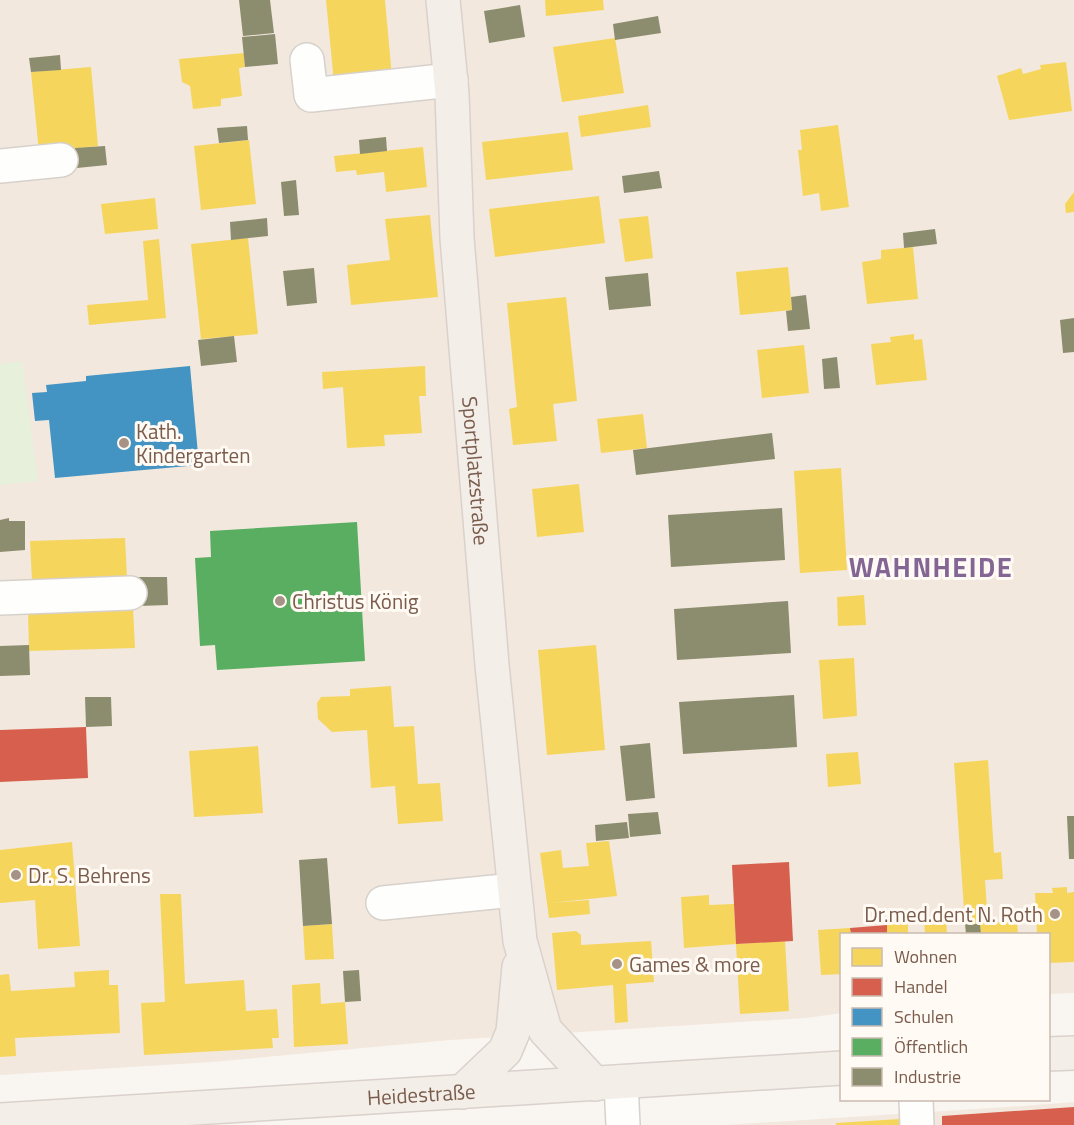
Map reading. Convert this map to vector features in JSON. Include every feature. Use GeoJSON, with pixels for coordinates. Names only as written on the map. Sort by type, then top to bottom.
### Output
{"type":"FeatureCollection","features":[{"type":"Feature","properties":{"kind":"main road","name":"Sportplatzstraße"},"geometry":{"type":"LineString","coordinates":[[444,0],[451,80],[457,238],[492,665],[520,941]]}},
{"type":"Feature","properties":{"kind":"main road"},"geometry":{"type":"LineString","coordinates":[[520,941],[545,1030],[608,1083]]}},
{"type":"Feature","properties":{"kind":"main road"},"geometry":{"type":"LineString","coordinates":[[462,1092],[505,1051],[513,1032],[520,941]]}},
{"type":"Feature","properties":{"kind":"main road"},"geometry":{"type":"LineString","coordinates":[[1050,1054],[1074,1053]]}},
{"type":"Feature","properties":{"kind":"main road","name":"Heidestraße"},"geometry":{"type":"LineString","coordinates":[[0,1120],[840,1068]]}},
{"type":"Feature","properties":{"kind":"lane"},"geometry":{"type":"LineString","coordinates":[[307,60],[311,95],[451,80]]}},
{"type":"Feature","properties":{"kind":"lane"},"geometry":{"type":"LineString","coordinates":[[0,166],[61,160]]}},
{"type":"Feature","properties":{"kind":"lane"},"geometry":{"type":"LineString","coordinates":[[0,598],[130,593]]}},
{"type":"Feature","properties":{"kind":"lane"},"geometry":{"type":"LineString","coordinates":[[383,903],[514,890]]}},
{"type":"Feature","properties":{"kind":"lane"},"geometry":{"type":"LineString","coordinates":[[608,1083],[623,1125]]}},
{"type":"Feature","properties":{"kind":"lane"},"geometry":{"type":"LineString","coordinates":[[916,1101],[917,1125]]}},
{"type":"Feature","properties":{"kind":"shaded area"},"geometry":{"type":"Polygon","coordinates":[[[0,0],[1074,0],[1074,993],[1050,994],[1050,933],[840,933],[840,1013],[806,1018],[450,1040],[212,1062],[0,1075],[0,0]]]}},
{"type":"Feature","properties":{"kind":"shaded area"},"geometry":{"type":"Polygon","coordinates":[[[1074,1102],[1074,1125],[725,1125],[1023,1106],[1074,1102]]]}},
{"type":"Feature","properties":{"kind":"green space"},"geometry":{"type":"Polygon","coordinates":[[[22,361],[38,481],[0,485],[0,364],[22,361]]]}},
{"type":"Feature","properties":{"kind":"building: Wohnen"},"geometry":{"type":"Polygon","coordinates":[[[326,0],[385,0],[392,77],[334,83],[326,0]]]}},
{"type":"Feature","properties":{"kind":"building: Wohnen"},"geometry":{"type":"Polygon","coordinates":[[[545,0],[603,0],[604,10],[546,16],[545,0]]]}},
{"type":"Feature","properties":{"kind":"building: Wohnen"},"geometry":{"type":"Polygon","coordinates":[[[615,38],[624,93],[562,102],[553,47],[615,38]]]}},
{"type":"Feature","properties":{"kind":"building: Wohnen"},"geometry":{"type":"Polygon","coordinates":[[[244,53],[245,67],[239,68],[242,96],[221,99],[221,106],[193,109],[190,86],[182,82],[179,59],[244,53]]]}},
{"type":"Feature","properties":{"kind":"building: Wohnen"},"geometry":{"type":"Polygon","coordinates":[[[1066,62],[1072,111],[1009,120],[997,76],[1021,68],[1023,74],[1041,69],[1040,65],[1066,62]]]}},
{"type":"Feature","properties":{"kind":"building: Wohnen"},"geometry":{"type":"Polygon","coordinates":[[[91,67],[98,146],[39,152],[31,72],[91,67]]]}},
{"type":"Feature","properties":{"kind":"building: Wohnen"},"geometry":{"type":"Polygon","coordinates":[[[648,105],[651,127],[581,137],[578,116],[648,105]]]}},
{"type":"Feature","properties":{"kind":"building: Wohnen"},"geometry":{"type":"Polygon","coordinates":[[[838,125],[849,207],[821,211],[819,193],[803,196],[798,150],[802,150],[800,130],[838,125]]]}},
{"type":"Feature","properties":{"kind":"building: Wohnen"},"geometry":{"type":"Polygon","coordinates":[[[568,132],[573,170],[486,180],[482,142],[568,132]]]}},
{"type":"Feature","properties":{"kind":"building: Wohnen"},"geometry":{"type":"Polygon","coordinates":[[[249,140],[256,204],[201,210],[194,146],[249,140]]]}},
{"type":"Feature","properties":{"kind":"building: Wohnen"},"geometry":{"type":"Polygon","coordinates":[[[423,147],[427,187],[386,192],[384,172],[357,175],[356,170],[336,172],[334,156],[423,147]]]}},
{"type":"Feature","properties":{"kind":"building: Wohnen"},"geometry":{"type":"Polygon","coordinates":[[[1074,192],[1074,212],[1066,213],[1065,204],[1074,192]]]}},
{"type":"Feature","properties":{"kind":"building: Wohnen"},"geometry":{"type":"Polygon","coordinates":[[[599,196],[605,243],[495,257],[489,209],[599,196]]]}},
{"type":"Feature","properties":{"kind":"building: Wohnen"},"geometry":{"type":"Polygon","coordinates":[[[155,198],[158,229],[105,234],[101,204],[155,198]]]}},
{"type":"Feature","properties":{"kind":"building: Wohnen"},"geometry":{"type":"Polygon","coordinates":[[[430,215],[438,297],[351,305],[347,265],[390,260],[385,219],[430,215]]]}},
{"type":"Feature","properties":{"kind":"building: Wohnen"},"geometry":{"type":"Polygon","coordinates":[[[648,216],[653,258],[625,262],[619,219],[648,216]]]}},
{"type":"Feature","properties":{"kind":"building: Wohnen"},"geometry":{"type":"Polygon","coordinates":[[[248,238],[258,334],[201,339],[191,244],[248,238]]]}},
{"type":"Feature","properties":{"kind":"building: Wohnen"},"geometry":{"type":"Polygon","coordinates":[[[159,239],[166,318],[89,325],[87,305],[148,300],[143,241],[159,239]]]}},
{"type":"Feature","properties":{"kind":"building: Wohnen"},"geometry":{"type":"Polygon","coordinates":[[[913,247],[918,299],[867,304],[862,262],[881,259],[881,250],[913,247]]]}},
{"type":"Feature","properties":{"kind":"building: Wohnen"},"geometry":{"type":"Polygon","coordinates":[[[788,267],[792,310],[740,315],[736,272],[788,267]]]}},
{"type":"Feature","properties":{"kind":"building: Wohnen"},"geometry":{"type":"Polygon","coordinates":[[[566,297],[577,401],[553,404],[557,441],[513,445],[509,409],[517,407],[507,303],[566,297]]]}},
{"type":"Feature","properties":{"kind":"building: Wohnen"},"geometry":{"type":"Polygon","coordinates":[[[914,334],[914,340],[922,339],[927,380],[876,385],[871,344],[891,342],[890,337],[914,334]]]}},
{"type":"Feature","properties":{"kind":"building: Wohnen"},"geometry":{"type":"Polygon","coordinates":[[[804,345],[809,393],[762,398],[757,350],[804,345]]]}},
{"type":"Feature","properties":{"kind":"building: Wohnen"},"geometry":{"type":"Polygon","coordinates":[[[425,366],[426,396],[419,396],[422,433],[384,435],[385,446],[347,448],[343,387],[323,389],[322,372],[425,366]]]}},
{"type":"Feature","properties":{"kind":"building: Wohnen"},"geometry":{"type":"Polygon","coordinates":[[[643,414],[647,448],[601,453],[597,419],[643,414]]]}},
{"type":"Feature","properties":{"kind":"building: Wohnen"},"geometry":{"type":"Polygon","coordinates":[[[841,468],[847,570],[800,573],[794,471],[841,468]]]}},
{"type":"Feature","properties":{"kind":"building: Wohnen"},"geometry":{"type":"Polygon","coordinates":[[[579,484],[584,532],[537,537],[532,489],[579,484]]]}},
{"type":"Feature","properties":{"kind":"building: Wohnen"},"geometry":{"type":"Polygon","coordinates":[[[125,538],[127,578],[32,581],[30,541],[125,538]]]}},
{"type":"Feature","properties":{"kind":"building: Wohnen"},"geometry":{"type":"Polygon","coordinates":[[[864,595],[866,625],[838,626],[837,597],[864,595]]]}},
{"type":"Feature","properties":{"kind":"building: Wohnen"},"geometry":{"type":"Polygon","coordinates":[[[133,608],[135,648],[29,651],[28,611],[133,608]]]}},
{"type":"Feature","properties":{"kind":"building: Wohnen"},"geometry":{"type":"Polygon","coordinates":[[[596,645],[605,750],[547,755],[538,650],[596,645]]]}},
{"type":"Feature","properties":{"kind":"building: Wohnen"},"geometry":{"type":"Polygon","coordinates":[[[854,658],[857,716],[823,719],[819,660],[854,658]]]}},
{"type":"Feature","properties":{"kind":"building: Wohnen"},"geometry":{"type":"Polygon","coordinates":[[[391,686],[394,727],[414,726],[418,784],[440,783],[443,821],[398,824],[395,786],[371,788],[367,730],[332,732],[318,719],[317,703],[321,697],[350,696],[350,689],[391,686]]]}},
{"type":"Feature","properties":{"kind":"building: Wohnen"},"geometry":{"type":"Polygon","coordinates":[[[258,746],[263,813],[194,817],[189,751],[258,746]]]}},
{"type":"Feature","properties":{"kind":"building: Wohnen"},"geometry":{"type":"Polygon","coordinates":[[[858,752],[861,784],[828,787],[826,754],[858,752]]]}},
{"type":"Feature","properties":{"kind":"building: Wohnen"},"geometry":{"type":"Polygon","coordinates":[[[988,760],[994,853],[1001,852],[1003,879],[985,880],[988,923],[1017,921],[1018,933],[981,933],[980,924],[965,924],[954,763],[988,760]]]}},
{"type":"Feature","properties":{"kind":"building: Wohnen"},"geometry":{"type":"Polygon","coordinates":[[[609,841],[617,896],[551,903],[589,900],[590,914],[549,918],[540,853],[561,850],[563,868],[589,866],[586,843],[609,841]]]}},
{"type":"Feature","properties":{"kind":"building: Wohnen"},"geometry":{"type":"Polygon","coordinates":[[[72,842],[80,946],[38,949],[35,900],[0,903],[0,850],[72,842]]]}},
{"type":"Feature","properties":{"kind":"building: Wohnen","name":"Dr.med.dent N. Roth"},"geometry":{"type":"Polygon","coordinates":[[[1067,887],[1067,893],[1074,892],[1074,962],[1050,963],[1050,933],[1037,933],[1035,893],[1053,893],[1052,888],[1067,887]]]}},
{"type":"Feature","properties":{"kind":"building: Wohnen"},"geometry":{"type":"Polygon","coordinates":[[[160,894],[181,894],[185,984],[244,980],[246,1011],[277,1009],[279,1038],[272,1038],[273,1048],[144,1055],[141,1003],[165,1002],[160,894]]]}},
{"type":"Feature","properties":{"kind":"building: Wohnen"},"geometry":{"type":"Polygon","coordinates":[[[709,895],[709,905],[734,904],[736,944],[684,948],[681,897],[709,895]]]}},
{"type":"Feature","properties":{"kind":"building: Wohnen"},"geometry":{"type":"Polygon","coordinates":[[[946,919],[947,933],[925,933],[924,920],[946,919]]]}},
{"type":"Feature","properties":{"kind":"building: Wohnen"},"geometry":{"type":"Polygon","coordinates":[[[908,921],[908,933],[887,933],[886,923],[908,921]]]}},
{"type":"Feature","properties":{"kind":"building: Wohnen"},"geometry":{"type":"Polygon","coordinates":[[[332,924],[334,959],[305,960],[303,926],[332,924]]]}},
{"type":"Feature","properties":{"kind":"building: Wohnen"},"geometry":{"type":"Polygon","coordinates":[[[850,928],[851,933],[840,933],[840,974],[821,975],[818,930],[850,928]]]}},
{"type":"Feature","properties":{"kind":"building: Wohnen"},"geometry":{"type":"Polygon","coordinates":[[[576,931],[581,935],[581,945],[651,941],[654,982],[626,984],[628,1022],[615,1023],[613,985],[557,990],[552,933],[576,931]]]}},
{"type":"Feature","properties":{"kind":"building: Wohnen"},"geometry":{"type":"Polygon","coordinates":[[[785,941],[789,1011],[740,1014],[736,944],[785,941]]]}},
{"type":"Feature","properties":{"kind":"building: Wohnen"},"geometry":{"type":"Polygon","coordinates":[[[109,970],[109,985],[118,985],[120,1033],[15,1038],[16,1056],[0,1057],[0,975],[9,974],[11,991],[75,987],[74,972],[109,970]]]}},
{"type":"Feature","properties":{"kind":"building: Wohnen"},"geometry":{"type":"Polygon","coordinates":[[[320,983],[321,1004],[345,1002],[348,1044],[294,1047],[292,985],[320,983]]]}},
{"type":"Feature","properties":{"kind":"building: Wohnen"},"geometry":{"type":"Polygon","coordinates":[[[900,1119],[900,1125],[836,1125],[836,1123],[900,1119]]]}},
{"type":"Feature","properties":{"kind":"building: Handel"},"geometry":{"type":"Polygon","coordinates":[[[86,727],[88,778],[0,782],[0,730],[86,727]]]}},
{"type":"Feature","properties":{"kind":"building: Handel"},"geometry":{"type":"Polygon","coordinates":[[[789,862],[793,941],[736,944],[732,865],[789,862]]]}},
{"type":"Feature","properties":{"kind":"building: Handel"},"geometry":{"type":"Polygon","coordinates":[[[887,925],[887,933],[851,933],[850,928],[887,925]]]}},
{"type":"Feature","properties":{"kind":"building: Handel"},"geometry":{"type":"Polygon","coordinates":[[[1074,1107],[1074,1125],[942,1125],[942,1116],[1074,1107]]]}},
{"type":"Feature","properties":{"kind":"building: Schulen","name":"Kath. Kindergarten"},"geometry":{"type":"Polygon","coordinates":[[[190,366],[199,465],[55,478],[49,420],[35,421],[32,393],[47,392],[46,385],[86,381],[86,376],[190,366]]]}},
{"type":"Feature","properties":{"kind":"building: Öffentlich","name":"Christus König"},"geometry":{"type":"Polygon","coordinates":[[[357,522],[365,661],[217,670],[215,645],[200,646],[195,558],[211,557],[210,531],[357,522]]]}},
{"type":"Feature","properties":{"kind":"building: Industrie"},"geometry":{"type":"Polygon","coordinates":[[[239,0],[270,0],[274,33],[243,36],[239,0]]]}},
{"type":"Feature","properties":{"kind":"building: Industrie"},"geometry":{"type":"Polygon","coordinates":[[[520,5],[525,37],[489,43],[484,11],[520,5]]]}},
{"type":"Feature","properties":{"kind":"building: Industrie"},"geometry":{"type":"Polygon","coordinates":[[[658,16],[661,33],[615,40],[613,24],[658,16]]]}},
{"type":"Feature","properties":{"kind":"building: Industrie"},"geometry":{"type":"Polygon","coordinates":[[[275,34],[278,64],[245,67],[242,37],[275,34]]]}},
{"type":"Feature","properties":{"kind":"building: Industrie"},"geometry":{"type":"Polygon","coordinates":[[[60,55],[61,70],[31,72],[29,58],[60,55]]]}},
{"type":"Feature","properties":{"kind":"building: Industrie"},"geometry":{"type":"Polygon","coordinates":[[[247,126],[248,140],[219,143],[217,128],[247,126]]]}},
{"type":"Feature","properties":{"kind":"building: Industrie"},"geometry":{"type":"Polygon","coordinates":[[[386,137],[387,151],[360,154],[359,140],[386,137]]]}},
{"type":"Feature","properties":{"kind":"building: Industrie"},"geometry":{"type":"Polygon","coordinates":[[[105,146],[107,165],[77,168],[75,148],[105,146]]]}},
{"type":"Feature","properties":{"kind":"building: Industrie"},"geometry":{"type":"Polygon","coordinates":[[[659,171],[662,188],[624,193],[622,176],[659,171]]]}},
{"type":"Feature","properties":{"kind":"building: Industrie"},"geometry":{"type":"Polygon","coordinates":[[[296,180],[299,215],[284,216],[281,182],[296,180]]]}},
{"type":"Feature","properties":{"kind":"building: Industrie"},"geometry":{"type":"Polygon","coordinates":[[[267,218],[268,236],[231,240],[230,222],[267,218]]]}},
{"type":"Feature","properties":{"kind":"building: Industrie"},"geometry":{"type":"Polygon","coordinates":[[[935,229],[937,244],[904,248],[903,233],[935,229]]]}},
{"type":"Feature","properties":{"kind":"building: Industrie"},"geometry":{"type":"Polygon","coordinates":[[[314,268],[317,303],[287,306],[283,271],[314,268]]]}},
{"type":"Feature","properties":{"kind":"building: Industrie"},"geometry":{"type":"Polygon","coordinates":[[[648,273],[651,306],[609,310],[605,277],[648,273]]]}},
{"type":"Feature","properties":{"kind":"building: Industrie"},"geometry":{"type":"Polygon","coordinates":[[[806,295],[810,329],[788,331],[786,311],[792,310],[791,297],[806,295]]]}},
{"type":"Feature","properties":{"kind":"building: Industrie"},"geometry":{"type":"Polygon","coordinates":[[[1074,318],[1074,352],[1063,353],[1060,320],[1074,318]]]}},
{"type":"Feature","properties":{"kind":"building: Industrie"},"geometry":{"type":"Polygon","coordinates":[[[234,336],[237,362],[201,366],[198,340],[234,336]]]}},
{"type":"Feature","properties":{"kind":"building: Industrie"},"geometry":{"type":"Polygon","coordinates":[[[837,357],[840,388],[824,389],[822,359],[837,357]]]}},
{"type":"Feature","properties":{"kind":"building: Industrie"},"geometry":{"type":"Polygon","coordinates":[[[772,433],[775,459],[636,475],[633,450],[772,433]]]}},
{"type":"Feature","properties":{"kind":"building: Industrie"},"geometry":{"type":"Polygon","coordinates":[[[782,508],[785,560],[671,567],[668,515],[782,508]]]}},
{"type":"Feature","properties":{"kind":"building: Industrie"},"geometry":{"type":"Polygon","coordinates":[[[9,518],[9,521],[25,521],[25,550],[0,552],[0,520],[9,518]]]}},
{"type":"Feature","properties":{"kind":"building: Industrie"},"geometry":{"type":"Polygon","coordinates":[[[138,577],[167,577],[168,605],[139,606],[138,577]]]}},
{"type":"Feature","properties":{"kind":"building: Industrie"},"geometry":{"type":"Polygon","coordinates":[[[788,601],[791,653],[677,660],[674,609],[788,601]]]}},
{"type":"Feature","properties":{"kind":"building: Industrie"},"geometry":{"type":"Polygon","coordinates":[[[29,645],[30,675],[0,676],[0,646],[29,645]]]}},
{"type":"Feature","properties":{"kind":"building: Industrie"},"geometry":{"type":"Polygon","coordinates":[[[794,695],[797,747],[683,754],[679,702],[794,695]]]}},
{"type":"Feature","properties":{"kind":"building: Industrie"},"geometry":{"type":"Polygon","coordinates":[[[85,697],[111,697],[112,726],[86,727],[85,697]]]}},
{"type":"Feature","properties":{"kind":"building: Industrie"},"geometry":{"type":"Polygon","coordinates":[[[650,743],[655,798],[626,801],[620,746],[650,743]]]}},
{"type":"Feature","properties":{"kind":"building: Industrie"},"geometry":{"type":"Polygon","coordinates":[[[658,812],[661,834],[630,837],[628,814],[658,812]]]}},
{"type":"Feature","properties":{"kind":"building: Industrie"},"geometry":{"type":"Polygon","coordinates":[[[1067,816],[1074,816],[1074,859],[1069,859],[1067,816]]]}},
{"type":"Feature","properties":{"kind":"building: Industrie"},"geometry":{"type":"Polygon","coordinates":[[[627,822],[629,838],[596,841],[595,825],[627,822]]]}},
{"type":"Feature","properties":{"kind":"building: Industrie"},"geometry":{"type":"Polygon","coordinates":[[[327,858],[332,924],[303,926],[299,860],[327,858]]]}},
{"type":"Feature","properties":{"kind":"building: Industrie"},"geometry":{"type":"Polygon","coordinates":[[[965,924],[980,924],[981,933],[966,933],[965,924]]]}},
{"type":"Feature","properties":{"kind":"building: Industrie"},"geometry":{"type":"Polygon","coordinates":[[[359,970],[361,1001],[345,1002],[343,971],[359,970]]]}},
{"type":"Feature","properties":{"kind":"place","name":"Kath. Kindergarten"},"geometry":{"type":"Point","coordinates":[124,443]}},
{"type":"Feature","properties":{"kind":"place","name":"Christus König"},"geometry":{"type":"Point","coordinates":[280,601]}},
{"type":"Feature","properties":{"kind":"place","name":"Dr. S. Behrens"},"geometry":{"type":"Point","coordinates":[16,875]}},
{"type":"Feature","properties":{"kind":"place","name":"Dr.med.dent N. Roth"},"geometry":{"type":"Point","coordinates":[1055,914]}},
{"type":"Feature","properties":{"kind":"place","name":"Games & more"},"geometry":{"type":"Point","coordinates":[617,964]}},
{"type":"Feature","properties":{"kind":"district","name":"WAHNHEIDE"},"geometry":{"type":"Point","coordinates":[931,566]}}]}
